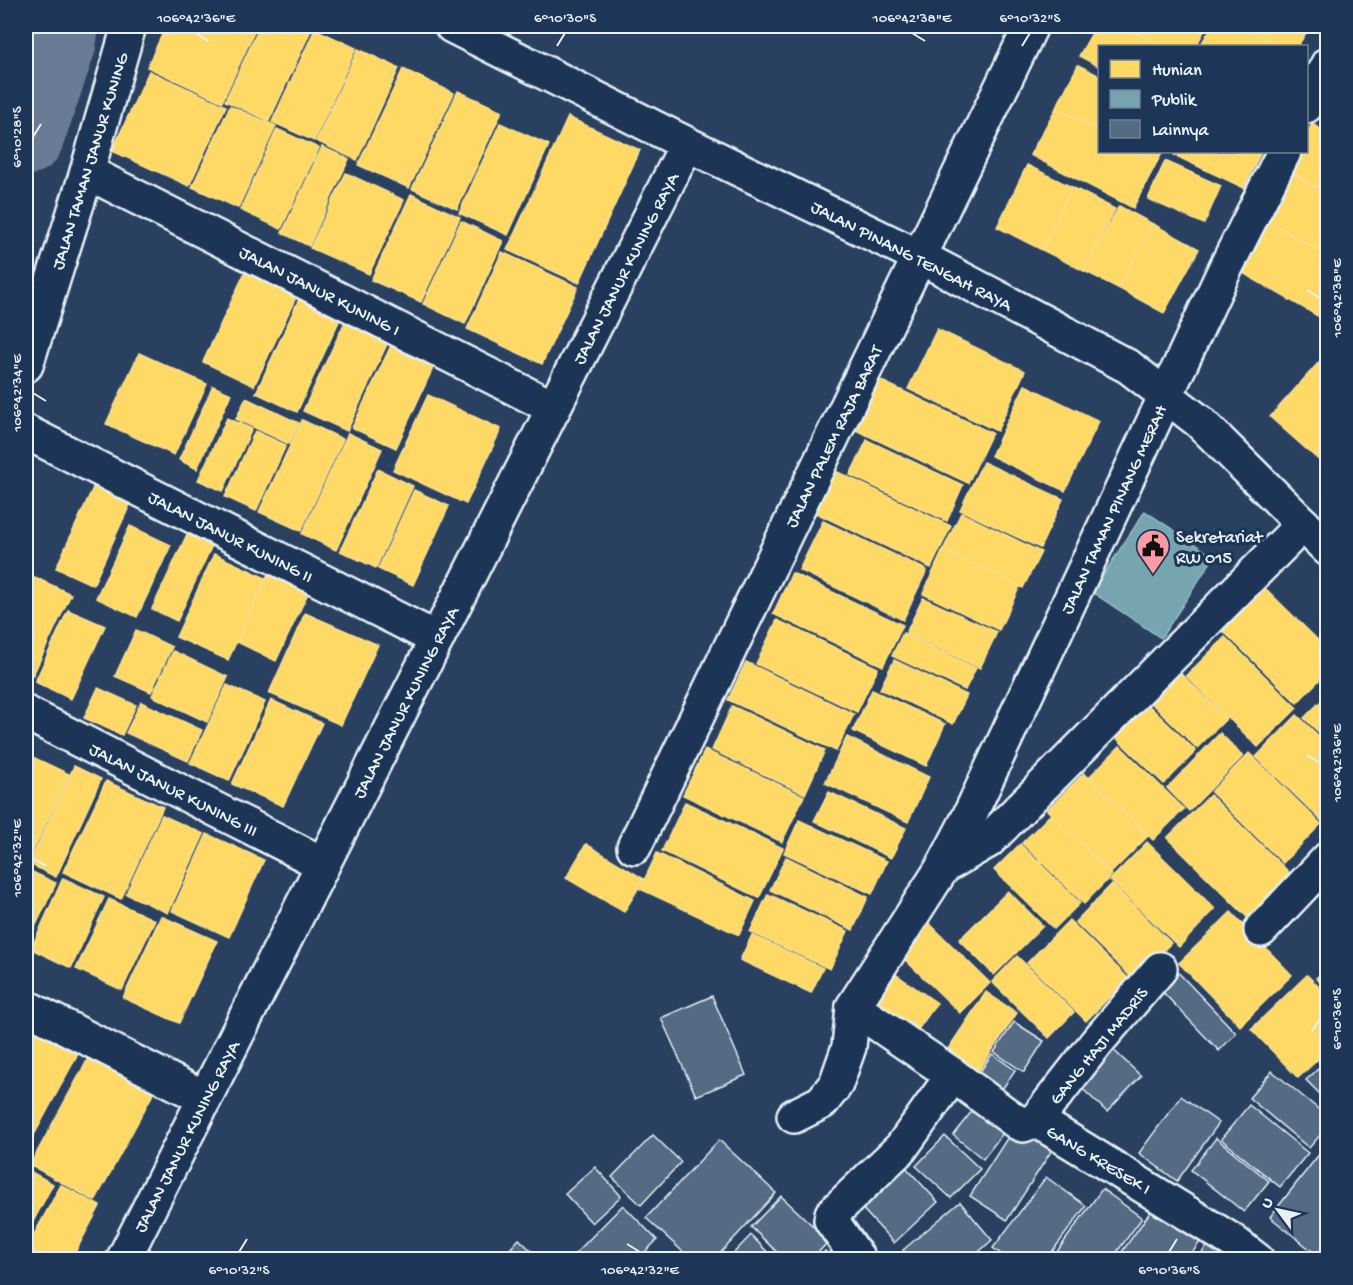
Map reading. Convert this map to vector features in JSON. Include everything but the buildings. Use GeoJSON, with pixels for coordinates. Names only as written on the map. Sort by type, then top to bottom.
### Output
{"type":"FeatureCollection","features":[{"type":"Feature","properties":{"kind":"street","name":"JALAN TAMAN JANUR KUNING"},"geometry":{"type":"LineString","coordinates":[[26,365],[87,172],[129,26]]}},
{"type":"Feature","properties":{"kind":"street","name":"JALAN PINANG TENGAH RAYA"},"geometry":{"type":"LineString","coordinates":[[452,26],[920,257],[1129,367],[1167,394],[1200,422],[1328,549]]}},
{"type":"Feature","properties":{"kind":"street","name":"JALAN PALEM RAJA BARAT"},"geometry":{"type":"LineString","coordinates":[[634,847],[1031,26]]}},
{"type":"Feature","properties":{"kind":"street"},"geometry":{"type":"LineString","coordinates":[[1308,102],[1328,64]]}},
{"type":"Feature","properties":{"kind":"street","name":"JALAN JANUR KUNING RAYA"},"geometry":{"type":"LineString","coordinates":[[123,1260],[687,144]]}},
{"type":"Feature","properties":{"kind":"street","name":"JALAN TAMAN PINANG MERAH"},"geometry":{"type":"LineString","coordinates":[[794,1116],[822,1101],[836,1084],[849,1047],[852,1007],[943,867],[988,778],[1225,269],[1283,153]]}},
{"type":"Feature","properties":{"kind":"street","name":"JALAN JANUR KUNING I"},"geometry":{"type":"LineString","coordinates":[[87,172],[554,408]]}},
{"type":"Feature","properties":{"kind":"street","name":"JALAN JANUR KUNING II"},"geometry":{"type":"LineString","coordinates":[[26,432],[437,639]]}},
{"type":"Feature","properties":{"kind":"street","name":"JALAN TAMAN PINANG MERAH"},"geometry":{"type":"LineString","coordinates":[[943,867],[988,841],[1303,524]]}},
{"type":"Feature","properties":{"kind":"street","name":"JALAN JANUR KUNING III"},"geometry":{"type":"LineString","coordinates":[[26,713],[323,864]]}},
{"type":"Feature","properties":{"kind":"street"},"geometry":{"type":"LineString","coordinates":[[1261,930],[1328,859]]}},
{"type":"Feature","properties":{"kind":"street","name":"GANG HAJI MADRIS"},"geometry":{"type":"LineString","coordinates":[[1036,1120],[1097,1042],[1160,969]]}},
{"type":"Feature","properties":{"kind":"street"},"geometry":{"type":"LineString","coordinates":[[26,1007],[205,1098]]}},
{"type":"Feature","properties":{"kind":"street","name":"GANG KRESEK I"},"geometry":{"type":"LineString","coordinates":[[852,1007],[953,1075],[1018,1123],[1023,1125],[1036,1120],[1231,1240],[1257,1260]]}},
{"type":"Feature","properties":{"kind":"street"},"geometry":{"type":"LineString","coordinates":[[859,1260],[831,1220],[832,1214],[901,1148],[953,1075]]}},
{"type":"Feature","properties":{"kind":"waterway"},"geometry":{"type":"LineString","coordinates":[[26,137],[58,44],[61,26]]}},
{"type":"Feature","properties":{"kind":"place","name":"Sekretariat RW 015"},"geometry":{"type":"Point","coordinates":[1153,575]}}]}
